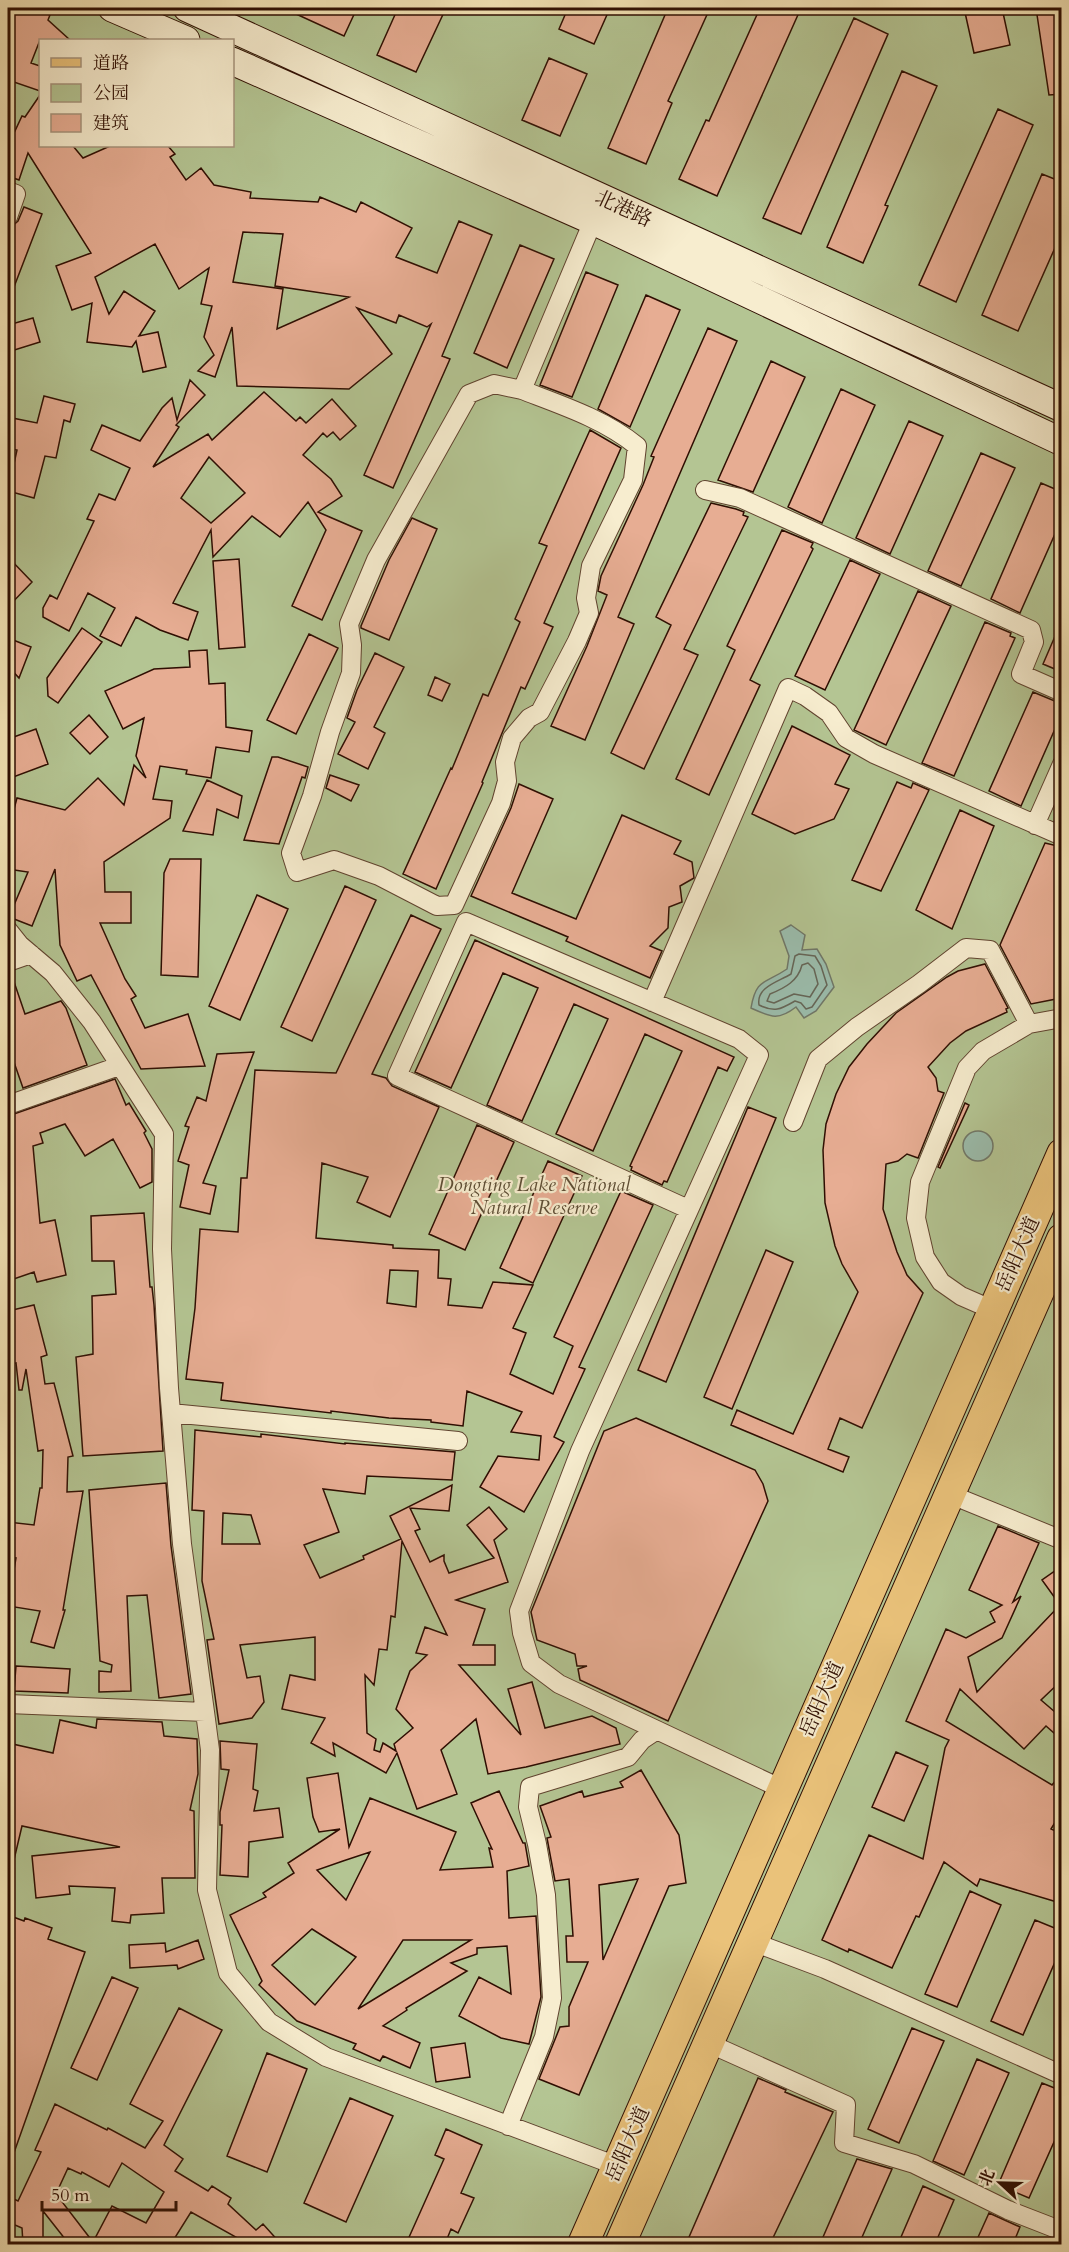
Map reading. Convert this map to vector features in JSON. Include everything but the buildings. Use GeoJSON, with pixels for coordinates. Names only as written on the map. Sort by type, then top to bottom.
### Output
{"type":"FeatureCollection","features":[{"type":"Feature","properties":{"kind":"main road"},"geometry":{"type":"LineString","coordinates":[[112,8],[184,39]]}},
{"type":"Feature","properties":{"kind":"main road","name":"北港路"},"geometry":{"type":"LineString","coordinates":[[187,8],[1062,408]]}},
{"type":"Feature","properties":{"kind":"main road","name":"北港路"},"geometry":{"type":"LineString","coordinates":[[234,62],[593,221],[1062,442]]}},
{"type":"Feature","properties":{"kind":"main road","name":"岳阳大道"},"geometry":{"type":"LineString","coordinates":[[582,2244],[1062,1154]]}},
{"type":"Feature","properties":{"kind":"main road","name":"岳阳大道"},"geometry":{"type":"LineString","coordinates":[[620,2244],[949,1494],[1054,1276],[1062,1239]]}},
{"type":"Feature","properties":{"kind":"street"},"geometry":{"type":"LineString","coordinates":[[8,191],[16,194],[8,216]]}},
{"type":"Feature","properties":{"kind":"street"},"geometry":{"type":"LineString","coordinates":[[522,390],[593,221]]}},
{"type":"Feature","properties":{"kind":"street"},"geometry":{"type":"LineString","coordinates":[[494,384],[522,390],[572,410],[623,434],[637,446],[633,480],[591,566],[586,598],[589,613],[540,712],[530,718],[512,738],[504,762],[507,781],[501,803],[454,905],[437,906],[380,876],[334,860],[297,872],[291,853],[312,796],[330,732],[351,673],[352,645],[349,624],[376,560],[469,394],[494,384]]}},
{"type":"Feature","properties":{"kind":"street"},"geometry":{"type":"LineString","coordinates":[[705,490],[740,498],[1031,630],[1034,642],[1021,674],[1062,692]]}},
{"type":"Feature","properties":{"kind":"street"},"geometry":{"type":"LineString","coordinates":[[652,1002],[788,688],[805,696],[829,713],[846,738],[874,754],[1062,836]]}},
{"type":"Feature","properties":{"kind":"street"},"geometry":{"type":"LineString","coordinates":[[1035,825],[1062,764]]}},
{"type":"Feature","properties":{"kind":"street"},"geometry":{"type":"LineString","coordinates":[[454,905],[466,922],[739,1039],[759,1055],[580,1451],[519,1611],[522,1633],[531,1664],[559,1684],[782,1789]]}},
{"type":"Feature","properties":{"kind":"street"},"geometry":{"type":"LineString","coordinates":[[466,922],[397,1076],[688,1209]]}},
{"type":"Feature","properties":{"kind":"street"},"geometry":{"type":"LineString","coordinates":[[8,930],[53,973],[86,1014],[164,1134],[162,1249],[171,1413],[182,1544],[210,1750],[207,1890],[228,1974],[268,2022],[326,2057],[617,2166]]}},
{"type":"Feature","properties":{"kind":"street"},"geometry":{"type":"LineString","coordinates":[[794,1122],[818,1059],[857,1027],[966,948],[990,950],[1029,1024]]}},
{"type":"Feature","properties":{"kind":"street"},"geometry":{"type":"LineString","coordinates":[[8,962],[31,954]]}},
{"type":"Feature","properties":{"kind":"street"},"geometry":{"type":"LineString","coordinates":[[993,1310],[961,1296],[941,1282],[925,1257],[916,1218],[920,1182],[967,1068],[983,1051],[1029,1024],[1062,1018]]}},
{"type":"Feature","properties":{"kind":"street"},"geometry":{"type":"LineString","coordinates":[[8,1105],[119,1066]]}},
{"type":"Feature","properties":{"kind":"street"},"geometry":{"type":"LineString","coordinates":[[171,1413],[458,1441]]}},
{"type":"Feature","properties":{"kind":"street"},"geometry":{"type":"LineString","coordinates":[[949,1494],[1062,1540]]}},
{"type":"Feature","properties":{"kind":"street"},"geometry":{"type":"LineString","coordinates":[[8,1704],[205,1712]]}},
{"type":"Feature","properties":{"kind":"street"},"geometry":{"type":"LineString","coordinates":[[508,2126],[544,2037],[552,1998],[546,1895],[528,1807],[530,1787],[628,1757],[642,1740],[657,1730]]}},
{"type":"Feature","properties":{"kind":"street"},"geometry":{"type":"LineString","coordinates":[[753,1942],[825,1969],[1062,2075]]}},
{"type":"Feature","properties":{"kind":"street"},"geometry":{"type":"LineString","coordinates":[[708,2043],[846,2105],[844,2143],[914,2164],[1008,2210],[1062,2231]]}},
{"type":"Feature","properties":{"kind":"green space","name":"Dongting Lake National Natural Reserve"},"geometry":{"type":"Polygon","coordinates":[[[8,8],[1061,8],[1061,2244],[8,2244],[8,8]]]}},
{"type":"Feature","properties":{"kind":"water"},"geometry":{"type":"Polygon","coordinates":[[[791,925],[805,935],[802,950],[817,949],[826,964],[834,987],[816,1011],[804,1018],[796,1007],[779,1016],[764,1014],[751,1008],[759,986],[787,969],[789,956],[780,931],[791,925]]]}},
{"type":"Feature","properties":{"kind":"water"},"geometry":{"type":"Polygon","coordinates":[[[978,1131],[988,1136],[993,1146],[988,1156],[978,1161],[968,1156],[963,1146],[968,1136],[978,1131]]]}}]}
